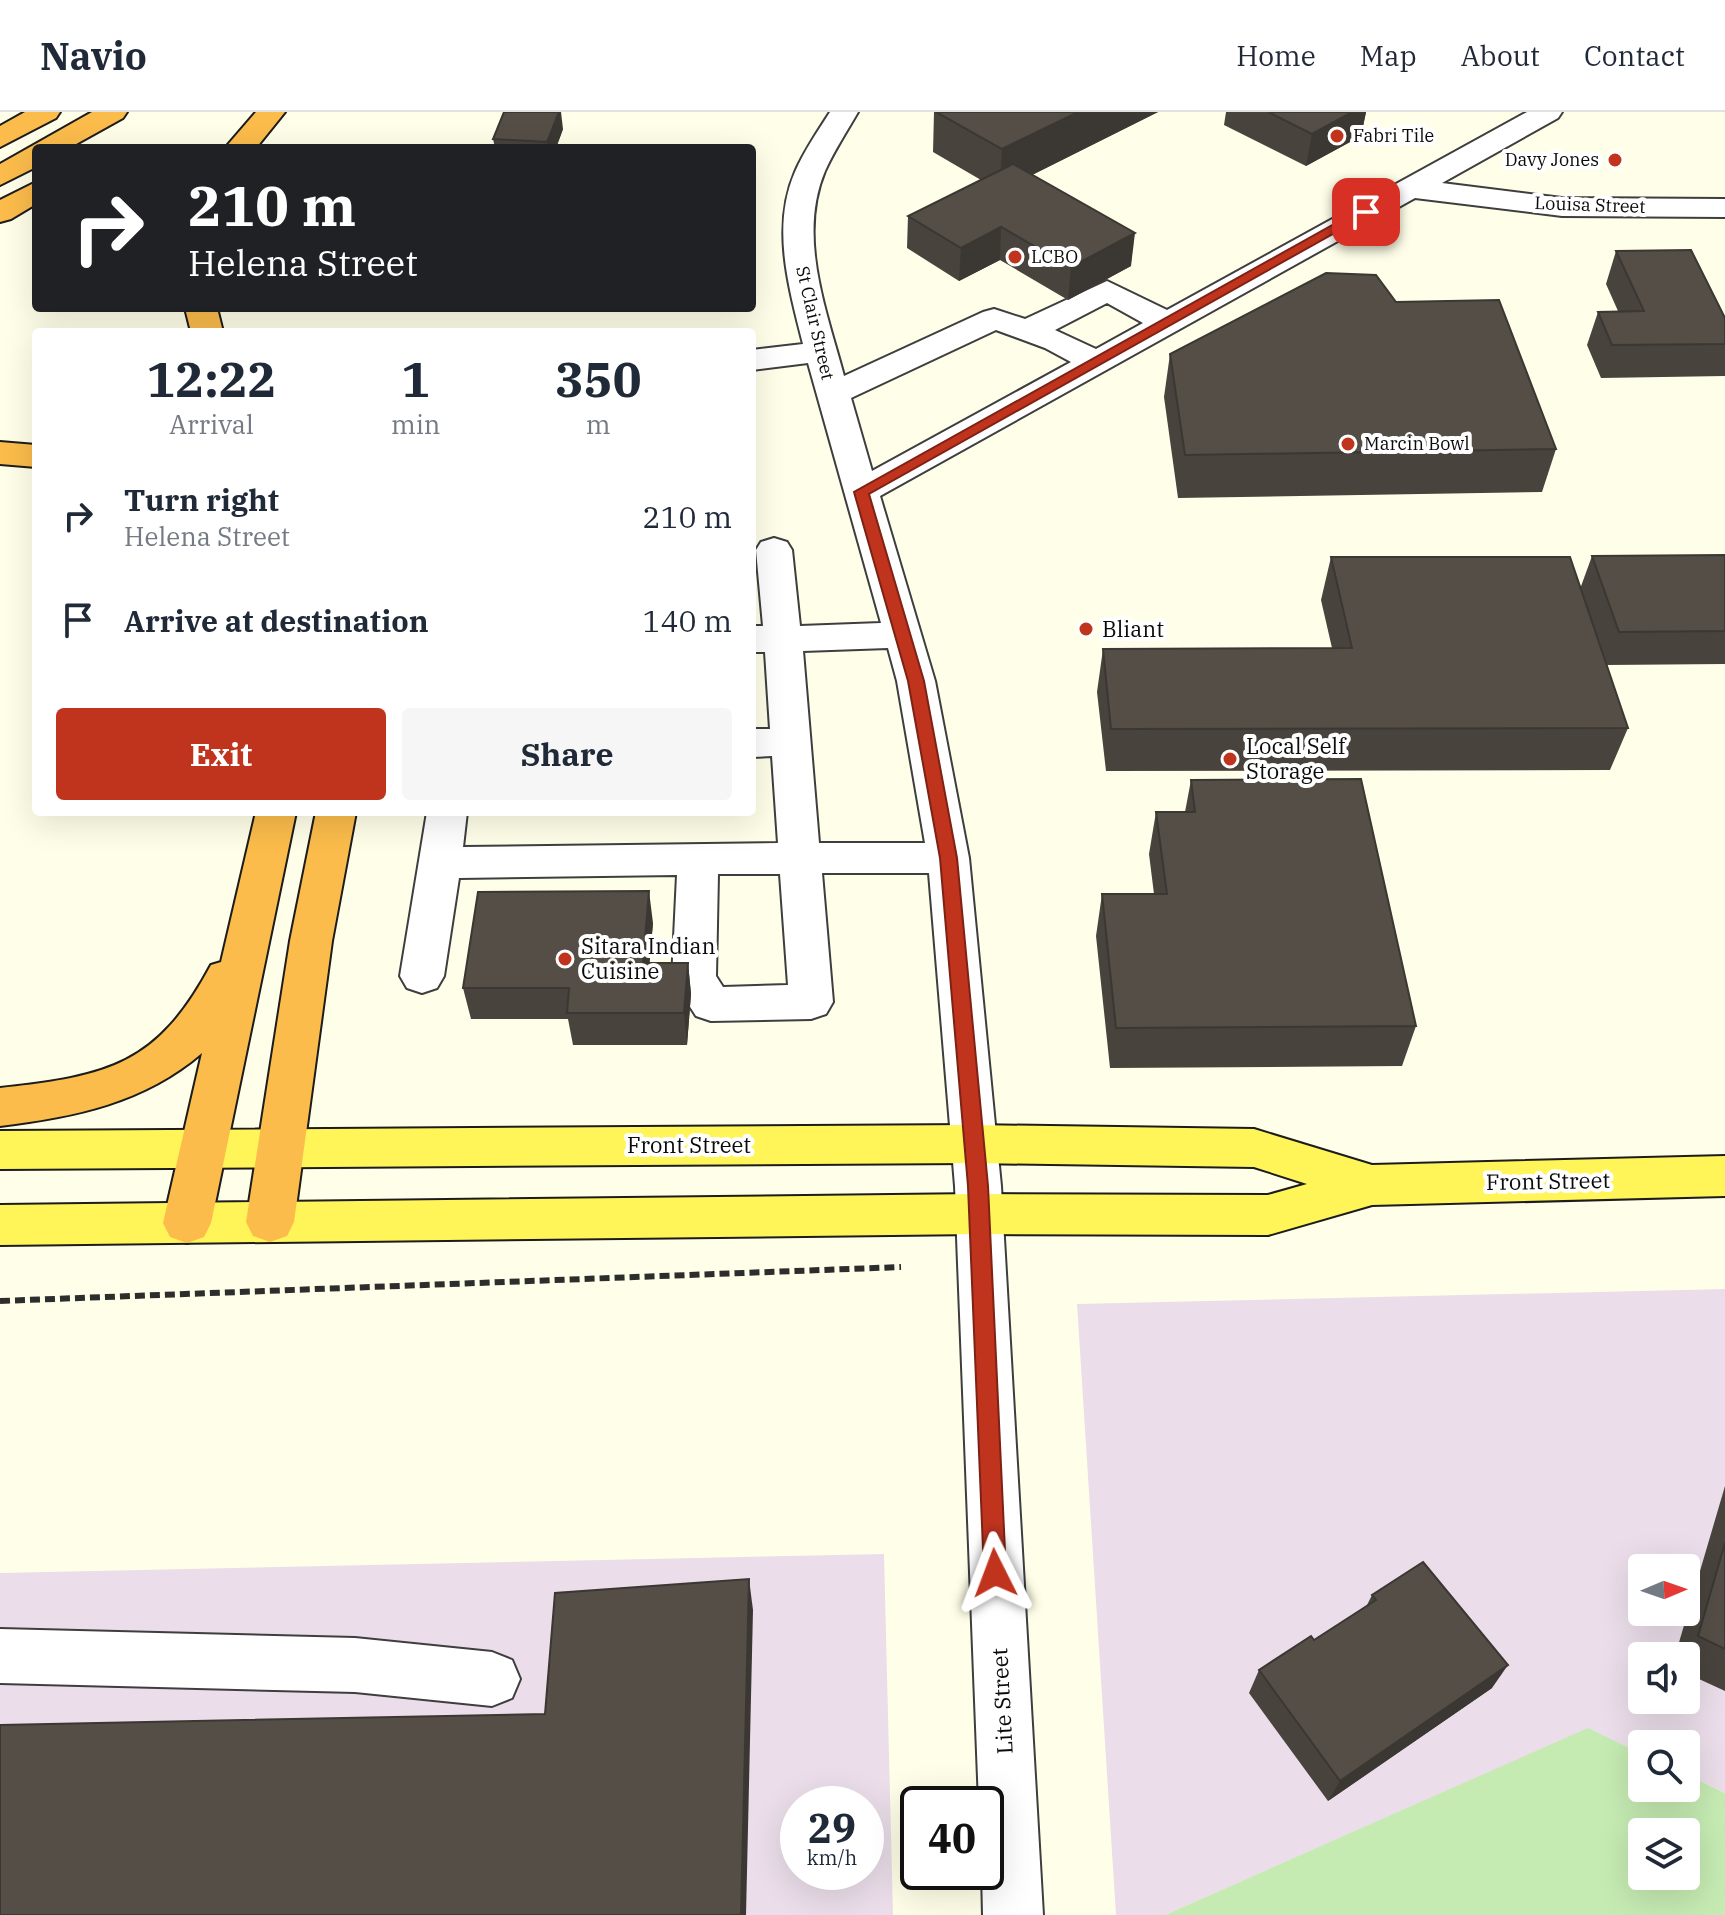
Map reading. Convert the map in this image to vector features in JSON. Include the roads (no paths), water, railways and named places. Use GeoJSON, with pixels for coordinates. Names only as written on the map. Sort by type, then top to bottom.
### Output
{"type":"FeatureCollection","features":[{"type":"Feature","properties":{"kind":"highway"},"geometry":{"type":"LineString","coordinates":[[0,138],[46,112]]}},
{"type":"Feature","properties":{"kind":"highway"},"geometry":{"type":"LineString","coordinates":[[55,144],[113,112]]}},
{"type":"Feature","properties":{"kind":"highway"},"geometry":{"type":"LineString","coordinates":[[86,144],[143,112]]}},
{"type":"Feature","properties":{"kind":"highway"},"geometry":{"type":"LineString","coordinates":[[101,144],[143,112]]}},
{"type":"Feature","properties":{"kind":"highway"},"geometry":{"type":"LineString","coordinates":[[243,144],[271,112]]}},
{"type":"Feature","properties":{"kind":"highway"},"geometry":{"type":"LineString","coordinates":[[0,176],[32,157]]}},
{"type":"Feature","properties":{"kind":"highway"},"geometry":{"type":"LineString","coordinates":[[0,194],[32,174]]}},
{"type":"Feature","properties":{"kind":"highway"},"geometry":{"type":"LineString","coordinates":[[0,213],[32,193]]}},
{"type":"Feature","properties":{"kind":"highway"},"geometry":{"type":"LineString","coordinates":[[0,453],[32,456]]}},
{"type":"Feature","properties":{"kind":"highway"},"geometry":{"type":"LineString","coordinates":[[187,1223],[206,1150],[251,912],[275,816]]}},
{"type":"Feature","properties":{"kind":"highway"},"geometry":{"type":"LineString","coordinates":[[270,1222],[311,941],[335,816]]}},
{"type":"Feature","properties":{"kind":"highway"},"geometry":{"type":"LineString","coordinates":[[0,1107],[72,1097],[112,1087],[175,1053],[197,1030],[216,1002],[251,912]]}},
{"type":"Feature","properties":{"kind":"main road","name":"Front Street"},"geometry":{"type":"LineString","coordinates":[[0,1150],[283,1148],[977,1182],[1268,1215],[1372,1185],[1725,1176]]}},
{"type":"Feature","properties":{"kind":"main road","name":"Front Street"},"geometry":{"type":"LineString","coordinates":[[0,1225],[270,1222],[977,1182],[1254,1148],[1372,1185]]}},
{"type":"Feature","properties":{"kind":"street","name":"St Clair Street"},"geometry":{"type":"LineString","coordinates":[[844,112],[810,172],[800,207],[800,268],[861,492]]}},
{"type":"Feature","properties":{"kind":"street"},"geometry":{"type":"LineString","coordinates":[[861,492],[1548,112]]}},
{"type":"Feature","properties":{"kind":"street","name":"Louisa Street"},"geometry":{"type":"LineString","coordinates":[[1409,188],[1562,207],[1725,208]]}},
{"type":"Feature","properties":{"kind":"street"},"geometry":{"type":"LineString","coordinates":[[1027,331],[1107,290],[1166,322]]}},
{"type":"Feature","properties":{"kind":"street"},"geometry":{"type":"LineString","coordinates":[[833,394],[994,319],[1096,362]]}},
{"type":"Feature","properties":{"kind":"street"},"geometry":{"type":"LineString","coordinates":[[756,359],[821,351]]}},
{"type":"Feature","properties":{"kind":"street","name":"Lite Street"},"geometry":{"type":"LineString","coordinates":[[861,492],[916,681],[948,858],[977,1182],[1013,1915]]}},
{"type":"Feature","properties":{"kind":"street"},"geometry":{"type":"LineString","coordinates":[[698,861],[694,979],[711,1004],[811,1002],[800,858],[771,743],[767,639],[774,550]]}},
{"type":"Feature","properties":{"kind":"street"},"geometry":{"type":"LineString","coordinates":[[767,639],[902,635]]}},
{"type":"Feature","properties":{"kind":"street"},"geometry":{"type":"LineString","coordinates":[[422,976],[447,816]]}},
{"type":"Feature","properties":{"kind":"street"},"geometry":{"type":"LineString","coordinates":[[441,863],[948,858]]}},
{"type":"Feature","properties":{"kind":"street"},"geometry":{"type":"LineString","coordinates":[[0,1656],[355,1665],[492,1679]]}},
{"type":"Feature","properties":{"kind":"place","name":"Fabri Tile"},"geometry":{"type":"Point","coordinates":[1337,136]}},
{"type":"Feature","properties":{"kind":"place","name":"Davy Jones"},"geometry":{"type":"Point","coordinates":[1615,160]}},
{"type":"Feature","properties":{"kind":"place","name":"LCBO"},"geometry":{"type":"Point","coordinates":[1015,257]}},
{"type":"Feature","properties":{"kind":"place","name":"Marcin Bowl"},"geometry":{"type":"Point","coordinates":[1348,444]}},
{"type":"Feature","properties":{"kind":"place","name":"Bliant"},"geometry":{"type":"Point","coordinates":[1086,629]}},
{"type":"Feature","properties":{"kind":"place","name":"Local Self Storage"},"geometry":{"type":"Point","coordinates":[1230,759]}},
{"type":"Feature","properties":{"kind":"place","name":"Sitara Indian Cuisine"},"geometry":{"type":"Point","coordinates":[565,959]}}]}
